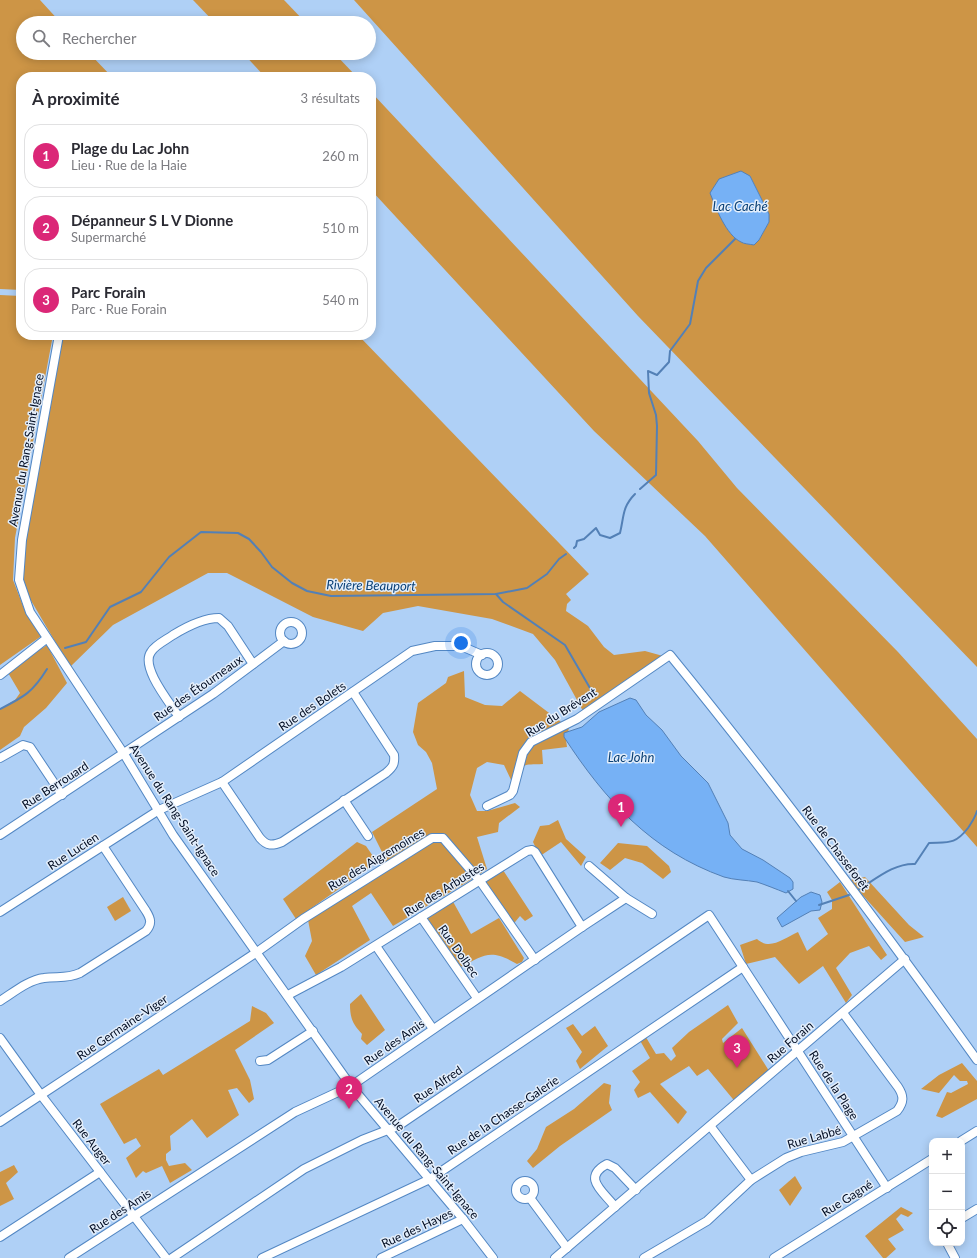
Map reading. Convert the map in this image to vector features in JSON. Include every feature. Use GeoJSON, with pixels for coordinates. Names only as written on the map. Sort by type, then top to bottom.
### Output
{"type":"FeatureCollection","features":[{"type":"Feature","properties":{"kind":"street","name":"Avenue du Rang-Saint-Ignace"},"geometry":{"type":"LineString","coordinates":[[57,340],[22,540],[19,580],[30,612],[46,639],[124,754],[173,834],[288,995],[312,1032],[351,1086],[430,1179],[493,1258]]}},
{"type":"Feature","properties":{"kind":"street"},"geometry":{"type":"LineString","coordinates":[[178,717],[150,672],[148,660],[151,650],[180,631],[208,618],[219,618],[228,626],[253,664]]}},
{"type":"Feature","properties":{"kind":"street"},"geometry":{"type":"LineString","coordinates":[[0,675],[46,639]]}},
{"type":"Feature","properties":{"kind":"street","name":"Rue des Étourneaux"},"geometry":{"type":"LineString","coordinates":[[124,754],[284,641]]}},
{"type":"Feature","properties":{"kind":"street","name":"Rue des Bolets"},"geometry":{"type":"LineString","coordinates":[[159,810],[222,782],[412,650],[435,646],[461,646],[482,655]]}},
{"type":"Feature","properties":{"kind":"street","name":"Rue du Brévent"},"geometry":{"type":"LineString","coordinates":[[487,806],[510,795],[513,791],[523,752],[532,742],[577,719],[670,655]]}},
{"type":"Feature","properties":{"kind":"street","name":"Rue de Chasseforêt"},"geometry":{"type":"LineString","coordinates":[[670,655],[722,719],[905,959],[977,1060]]}},
{"type":"Feature","properties":{"kind":"street"},"geometry":{"type":"LineString","coordinates":[[222,782],[260,838],[269,846],[282,842],[386,773],[395,763],[391,748],[353,692]]}},
{"type":"Feature","properties":{"kind":"street"},"geometry":{"type":"LineString","coordinates":[[0,758],[23,746],[30,747],[62,795]]}},
{"type":"Feature","properties":{"kind":"street","name":"Rue Berrouard"},"geometry":{"type":"LineString","coordinates":[[0,835],[124,754]]}},
{"type":"Feature","properties":{"kind":"street"},"geometry":{"type":"LineString","coordinates":[[344,800],[368,836]]}},
{"type":"Feature","properties":{"kind":"street","name":"Rue Lucien"},"geometry":{"type":"LineString","coordinates":[[0,912],[159,810]]}},
{"type":"Feature","properties":{"kind":"street","name":"Rue des Aigremoines"},"geometry":{"type":"LineString","coordinates":[[257,952],[303,919],[432,838],[443,838],[480,881],[535,960]]}},
{"type":"Feature","properties":{"kind":"street"},"geometry":{"type":"LineString","coordinates":[[0,1001],[33,981],[49,977],[71,977],[80,973],[146,931],[150,926],[151,922],[146,911],[102,846]]}},
{"type":"Feature","properties":{"kind":"street","name":"Rue des Arbustes"},"geometry":{"type":"LineString","coordinates":[[288,995],[341,967],[523,853],[532,850],[535,852],[582,927]]}},
{"type":"Feature","properties":{"kind":"street"},"geometry":{"type":"LineString","coordinates":[[589,866],[626,898],[652,914]]}},
{"type":"Feature","properties":{"kind":"street","name":"Rue des Amis"},"geometry":{"type":"LineString","coordinates":[[69,1258],[295,1112],[351,1086],[477,998],[626,898]]}},
{"type":"Feature","properties":{"kind":"street","name":"Rue de la Plage"},"geometry":{"type":"LineString","coordinates":[[709,915],[887,1188]]}},
{"type":"Feature","properties":{"kind":"street","name":"Rue Alfred"},"geometry":{"type":"LineString","coordinates":[[172,1258],[304,1169],[362,1140],[398,1126],[709,915]]}},
{"type":"Feature","properties":{"kind":"street","name":"Rue Dolbec"},"geometry":{"type":"LineString","coordinates":[[422,917],[477,998]]}},
{"type":"Feature","properties":{"kind":"street"},"geometry":{"type":"LineString","coordinates":[[376,946],[434,1029]]}},
{"type":"Feature","properties":{"kind":"street","name":"Rue Germaine-Viger"},"geometry":{"type":"LineString","coordinates":[[0,1122],[257,952]]}},
{"type":"Feature","properties":{"kind":"street","name":"Rue Forain"},"geometry":{"type":"LineString","coordinates":[[555,1258],[711,1127],[905,959]]}},
{"type":"Feature","properties":{"kind":"street","name":"Rue de la Chasse-Galerie"},"geometry":{"type":"LineString","coordinates":[[262,1258],[430,1179],[743,967]]}},
{"type":"Feature","properties":{"kind":"street","name":"Rue Labbé"},"geometry":{"type":"LineString","coordinates":[[644,1258],[706,1221],[751,1180],[786,1158],[801,1152],[833,1145],[854,1137],[897,1111],[903,1099],[898,1087],[843,1013]]}},
{"type":"Feature","properties":{"kind":"street"},"geometry":{"type":"LineString","coordinates":[[260,1061],[268,1060],[312,1032]]}},
{"type":"Feature","properties":{"kind":"street","name":"Rue Auger"},"geometry":{"type":"LineString","coordinates":[[0,1038],[41,1095],[166,1258]]}},
{"type":"Feature","properties":{"kind":"street"},"geometry":{"type":"LineString","coordinates":[[711,1127],[751,1180]]}},
{"type":"Feature","properties":{"kind":"street"},"geometry":{"type":"LineString","coordinates":[[965,1138],[977,1131]]}},
{"type":"Feature","properties":{"kind":"street","name":"Rue Gagné"},"geometry":{"type":"LineString","coordinates":[[774,1258],[929,1161]]}},
{"type":"Feature","properties":{"kind":"street"},"geometry":{"type":"LineString","coordinates":[[615,1207],[595,1180],[595,1174],[598,1168],[607,1164],[615,1168],[636,1190]]}},
{"type":"Feature","properties":{"kind":"street"},"geometry":{"type":"LineString","coordinates":[[0,1237],[100,1172]]}},
{"type":"Feature","properties":{"kind":"street"},"geometry":{"type":"LineString","coordinates":[[530,1198],[567,1248]]}},
{"type":"Feature","properties":{"kind":"street"},"geometry":{"type":"LineString","coordinates":[[965,1216],[977,1209]]}},
{"type":"Feature","properties":{"kind":"street","name":"Rue des Hayes"},"geometry":{"type":"LineString","coordinates":[[380,1258],[463,1219]]}},
{"type":"Feature","properties":{"kind":"street"},"geometry":{"type":"LineString","coordinates":[[949,1246],[955,1258]]}},
{"type":"Feature","properties":{"kind":"shaded area"},"geometry":{"type":"Polygon","coordinates":[[[0,0],[40,0],[55,16],[16,16],[16,60],[96,60],[107,72],[16,72],[16,290],[0,289],[0,0]]]}},
{"type":"Feature","properties":{"kind":"shaded area"},"geometry":{"type":"Polygon","coordinates":[[[193,0],[284,0],[299,16],[208,16],[193,0]]]}},
{"type":"Feature","properties":{"kind":"shaded area"},"geometry":{"type":"Polygon","coordinates":[[[354,0],[977,0],[977,667],[638,316],[376,24],[376,16],[368,16],[354,0]],[[750,176],[759,240],[769,222],[769,214],[750,176]]]}},
{"type":"Feature","properties":{"kind":"shaded area"},"geometry":{"type":"Polygon","coordinates":[[[249,60],[341,60],[352,72],[260,72],[249,60]]]}},
{"type":"Feature","properties":{"kind":"shaded area"},"geometry":{"type":"Polygon","coordinates":[[[376,97],[698,441],[737,488],[898,652],[977,739],[977,847],[705,536],[594,431],[376,195],[376,97]]]}},
{"type":"Feature","properties":{"kind":"shaded area"},"geometry":{"type":"Polygon","coordinates":[[[0,295],[16,296],[16,340],[52,340],[15,538],[13,580],[25,611],[43,635],[0,665],[0,295]]]}},
{"type":"Feature","properties":{"kind":"shaded area"},"geometry":{"type":"Polygon","coordinates":[[[58,340],[363,340],[589,574],[566,594],[571,600],[567,604],[566,611],[588,626],[604,647],[614,655],[645,651],[663,656],[583,711],[555,660],[533,634],[492,619],[418,606],[383,613],[363,631],[313,617],[227,573],[208,573],[113,625],[70,667],[19,580],[58,340]]]}},
{"type":"Feature","properties":{"kind":"shaded area"},"geometry":{"type":"Polygon","coordinates":[[[47,645],[67,683],[46,708],[24,727],[20,736],[0,750],[0,709],[15,700],[20,693],[7,671],[47,645]]]}},
{"type":"Feature","properties":{"kind":"shaded area"},"geometry":{"type":"Polygon","coordinates":[[[464,671],[465,697],[485,705],[502,706],[520,691],[569,728],[566,740],[567,747],[542,750],[543,764],[531,764],[524,766],[512,782],[504,765],[487,762],[477,768],[470,795],[477,811],[487,811],[515,803],[520,807],[499,823],[498,832],[477,837],[487,869],[393,926],[371,893],[352,906],[370,940],[316,975],[305,956],[312,941],[308,920],[384,868],[385,858],[372,832],[437,789],[432,763],[426,752],[418,745],[413,732],[418,703],[446,683],[448,677],[464,671]]]}},
{"type":"Feature","properties":{"kind":"shaded area"},"geometry":{"type":"Polygon","coordinates":[[[558,820],[566,839],[586,857],[581,866],[561,842],[540,856],[533,842],[540,826],[549,825],[558,820]]]}},
{"type":"Feature","properties":{"kind":"shaded area"},"geometry":{"type":"Polygon","coordinates":[[[357,842],[366,846],[377,862],[296,919],[283,899],[357,842]]]}},
{"type":"Feature","properties":{"kind":"shaded area"},"geometry":{"type":"Polygon","coordinates":[[[618,843],[647,846],[669,866],[671,872],[663,879],[642,863],[625,858],[610,870],[600,863],[618,843]]]}},
{"type":"Feature","properties":{"kind":"shaded area"},"geometry":{"type":"Polygon","coordinates":[[[501,867],[533,916],[525,921],[520,916],[511,927],[480,882],[501,867]]]}},
{"type":"Feature","properties":{"kind":"shaded area"},"geometry":{"type":"Polygon","coordinates":[[[865,877],[909,925],[924,937],[905,942],[849,880],[865,877]]]}},
{"type":"Feature","properties":{"kind":"shaded area"},"geometry":{"type":"Polygon","coordinates":[[[840,882],[887,955],[881,960],[869,946],[850,953],[836,968],[852,995],[846,1003],[823,966],[799,984],[775,957],[746,964],[740,945],[757,939],[767,944],[772,944],[798,932],[807,951],[828,934],[818,918],[832,909],[832,900],[827,892],[840,882]]]}},
{"type":"Feature","properties":{"kind":"shaded area"},"geometry":{"type":"Polygon","coordinates":[[[123,897],[131,911],[115,921],[107,907],[123,897]]]}},
{"type":"Feature","properties":{"kind":"shaded area"},"geometry":{"type":"Polygon","coordinates":[[[451,898],[471,934],[499,918],[524,958],[522,962],[517,964],[500,956],[487,955],[459,968],[420,918],[451,898]]]}},
{"type":"Feature","properties":{"kind":"shaded area"},"geometry":{"type":"Polygon","coordinates":[[[361,994],[385,1030],[367,1045],[361,1039],[362,1034],[354,1024],[351,1017],[350,1004],[361,994]]]}},
{"type":"Feature","properties":{"kind":"shaded area"},"geometry":{"type":"Polygon","coordinates":[[[728,1005],[738,1023],[722,1039],[723,1043],[742,1028],[771,1074],[737,1104],[708,1069],[697,1076],[689,1066],[660,1084],[687,1112],[678,1124],[650,1092],[638,1098],[634,1090],[640,1082],[632,1071],[650,1058],[638,1037],[644,1034],[656,1054],[664,1053],[671,1061],[676,1056],[672,1048],[689,1032],[728,1005]]]}},
{"type":"Feature","properties":{"kind":"shaded area"},"geometry":{"type":"Polygon","coordinates":[[[252,1006],[266,1013],[274,1023],[235,1050],[250,1080],[254,1099],[249,1103],[237,1088],[228,1090],[239,1115],[207,1138],[192,1119],[170,1136],[171,1150],[166,1154],[166,1160],[169,1166],[185,1163],[192,1170],[170,1183],[162,1166],[146,1173],[143,1171],[136,1178],[126,1158],[141,1146],[136,1138],[124,1144],[100,1104],[159,1069],[163,1075],[250,1021],[252,1006]]]}},
{"type":"Feature","properties":{"kind":"shaded area"},"geometry":{"type":"Polygon","coordinates":[[[573,1024],[582,1036],[595,1026],[608,1046],[580,1069],[576,1061],[582,1052],[566,1028],[573,1024]]]}},
{"type":"Feature","properties":{"kind":"shaded area"},"geometry":{"type":"Polygon","coordinates":[[[962,1063],[977,1081],[977,1099],[942,1118],[936,1116],[947,1092],[951,1093],[968,1084],[967,1081],[960,1081],[954,1075],[939,1093],[921,1089],[939,1075],[962,1063]]]}},
{"type":"Feature","properties":{"kind":"shaded area"},"geometry":{"type":"Polygon","coordinates":[[[604,1083],[611,1085],[609,1103],[612,1110],[560,1146],[533,1168],[527,1161],[537,1149],[546,1127],[574,1109],[604,1083]]]}},
{"type":"Feature","properties":{"kind":"shaded area"},"geometry":{"type":"Polygon","coordinates":[[[14,1165],[18,1172],[6,1183],[14,1199],[0,1206],[0,1172],[14,1165]]]}},
{"type":"Feature","properties":{"kind":"shaded area"},"geometry":{"type":"Polygon","coordinates":[[[795,1176],[802,1188],[790,1206],[779,1190],[795,1176]]]}},
{"type":"Feature","properties":{"kind":"shaded area"},"geometry":{"type":"Polygon","coordinates":[[[901,1207],[913,1213],[908,1217],[901,1214],[896,1219],[904,1230],[888,1239],[896,1249],[886,1258],[883,1258],[865,1236],[901,1207]]]}},
{"type":"Feature","properties":{"kind":"water","name":"Lac Caché"},"geometry":{"type":"Polygon","coordinates":[[[741,171],[750,176],[769,214],[769,222],[759,240],[754,245],[742,243],[731,234],[722,220],[710,193],[719,179],[741,171]]]}},
{"type":"Feature","properties":{"kind":"water","name":"Lac John"},"geometry":{"type":"Polygon","coordinates":[[[630,698],[636,700],[646,715],[662,730],[681,756],[708,783],[728,823],[730,835],[742,849],[763,860],[790,878],[793,882],[793,889],[786,893],[757,882],[724,877],[698,866],[674,853],[652,838],[613,802],[580,760],[564,737],[564,733],[582,727],[599,712],[630,698]]]}},
{"type":"Feature","properties":{"kind":"water"},"geometry":{"type":"Polygon","coordinates":[[[811,892],[820,895],[822,902],[820,910],[811,911],[782,927],[777,918],[801,897],[811,892]]]}},
{"type":"Feature","properties":{"kind":"waterway","name":"Rivière Beauport"},"geometry":{"type":"LineString","coordinates":[[640,489],[656,475],[657,426],[656,415],[649,393],[648,371],[657,375],[669,362],[670,351],[690,324],[698,281],[706,268],[735,239]]}},
{"type":"Feature","properties":{"kind":"waterway","name":"Rivière Beauport"},"geometry":{"type":"LineString","coordinates":[[574,548],[577,541],[584,539],[596,528],[600,535],[610,538],[620,533],[626,508],[635,494]]}},
{"type":"Feature","properties":{"kind":"waterway","name":"Rivière Beauport"},"geometry":{"type":"LineString","coordinates":[[65,648],[86,642],[110,607],[141,592],[169,557],[201,532],[238,533],[249,539],[272,567],[292,583],[307,591],[331,596],[496,594],[527,588],[547,574],[559,559],[566,554]]}},
{"type":"Feature","properties":{"kind":"waterway"},"geometry":{"type":"LineString","coordinates":[[496,594],[503,602],[565,645],[594,695]]}},
{"type":"Feature","properties":{"kind":"waterway","name":"Rivière Beauport"},"geometry":{"type":"LineString","coordinates":[[0,709],[16,701],[32,689],[47,669]]}},
{"type":"Feature","properties":{"kind":"waterway"},"geometry":{"type":"LineString","coordinates":[[858,890],[892,869],[907,864],[915,864],[929,843],[951,842],[955,840],[968,828],[977,811]]}},
{"type":"Feature","properties":{"kind":"waterway"},"geometry":{"type":"LineString","coordinates":[[788,891],[796,901]]}},
{"type":"Feature","properties":{"kind":"waterway"},"geometry":{"type":"LineString","coordinates":[[819,905],[849,895]]}},
{"type":"Feature","properties":{"kind":"place","name":"Plage du Lac John"},"geometry":{"type":"Point","coordinates":[621,827]}},
{"type":"Feature","properties":{"kind":"place","name":"Parc Forain"},"geometry":{"type":"Point","coordinates":[737,1068]}},
{"type":"Feature","properties":{"kind":"place","name":"Dépanneur S L V Dionne"},"geometry":{"type":"Point","coordinates":[349,1109]}}]}
